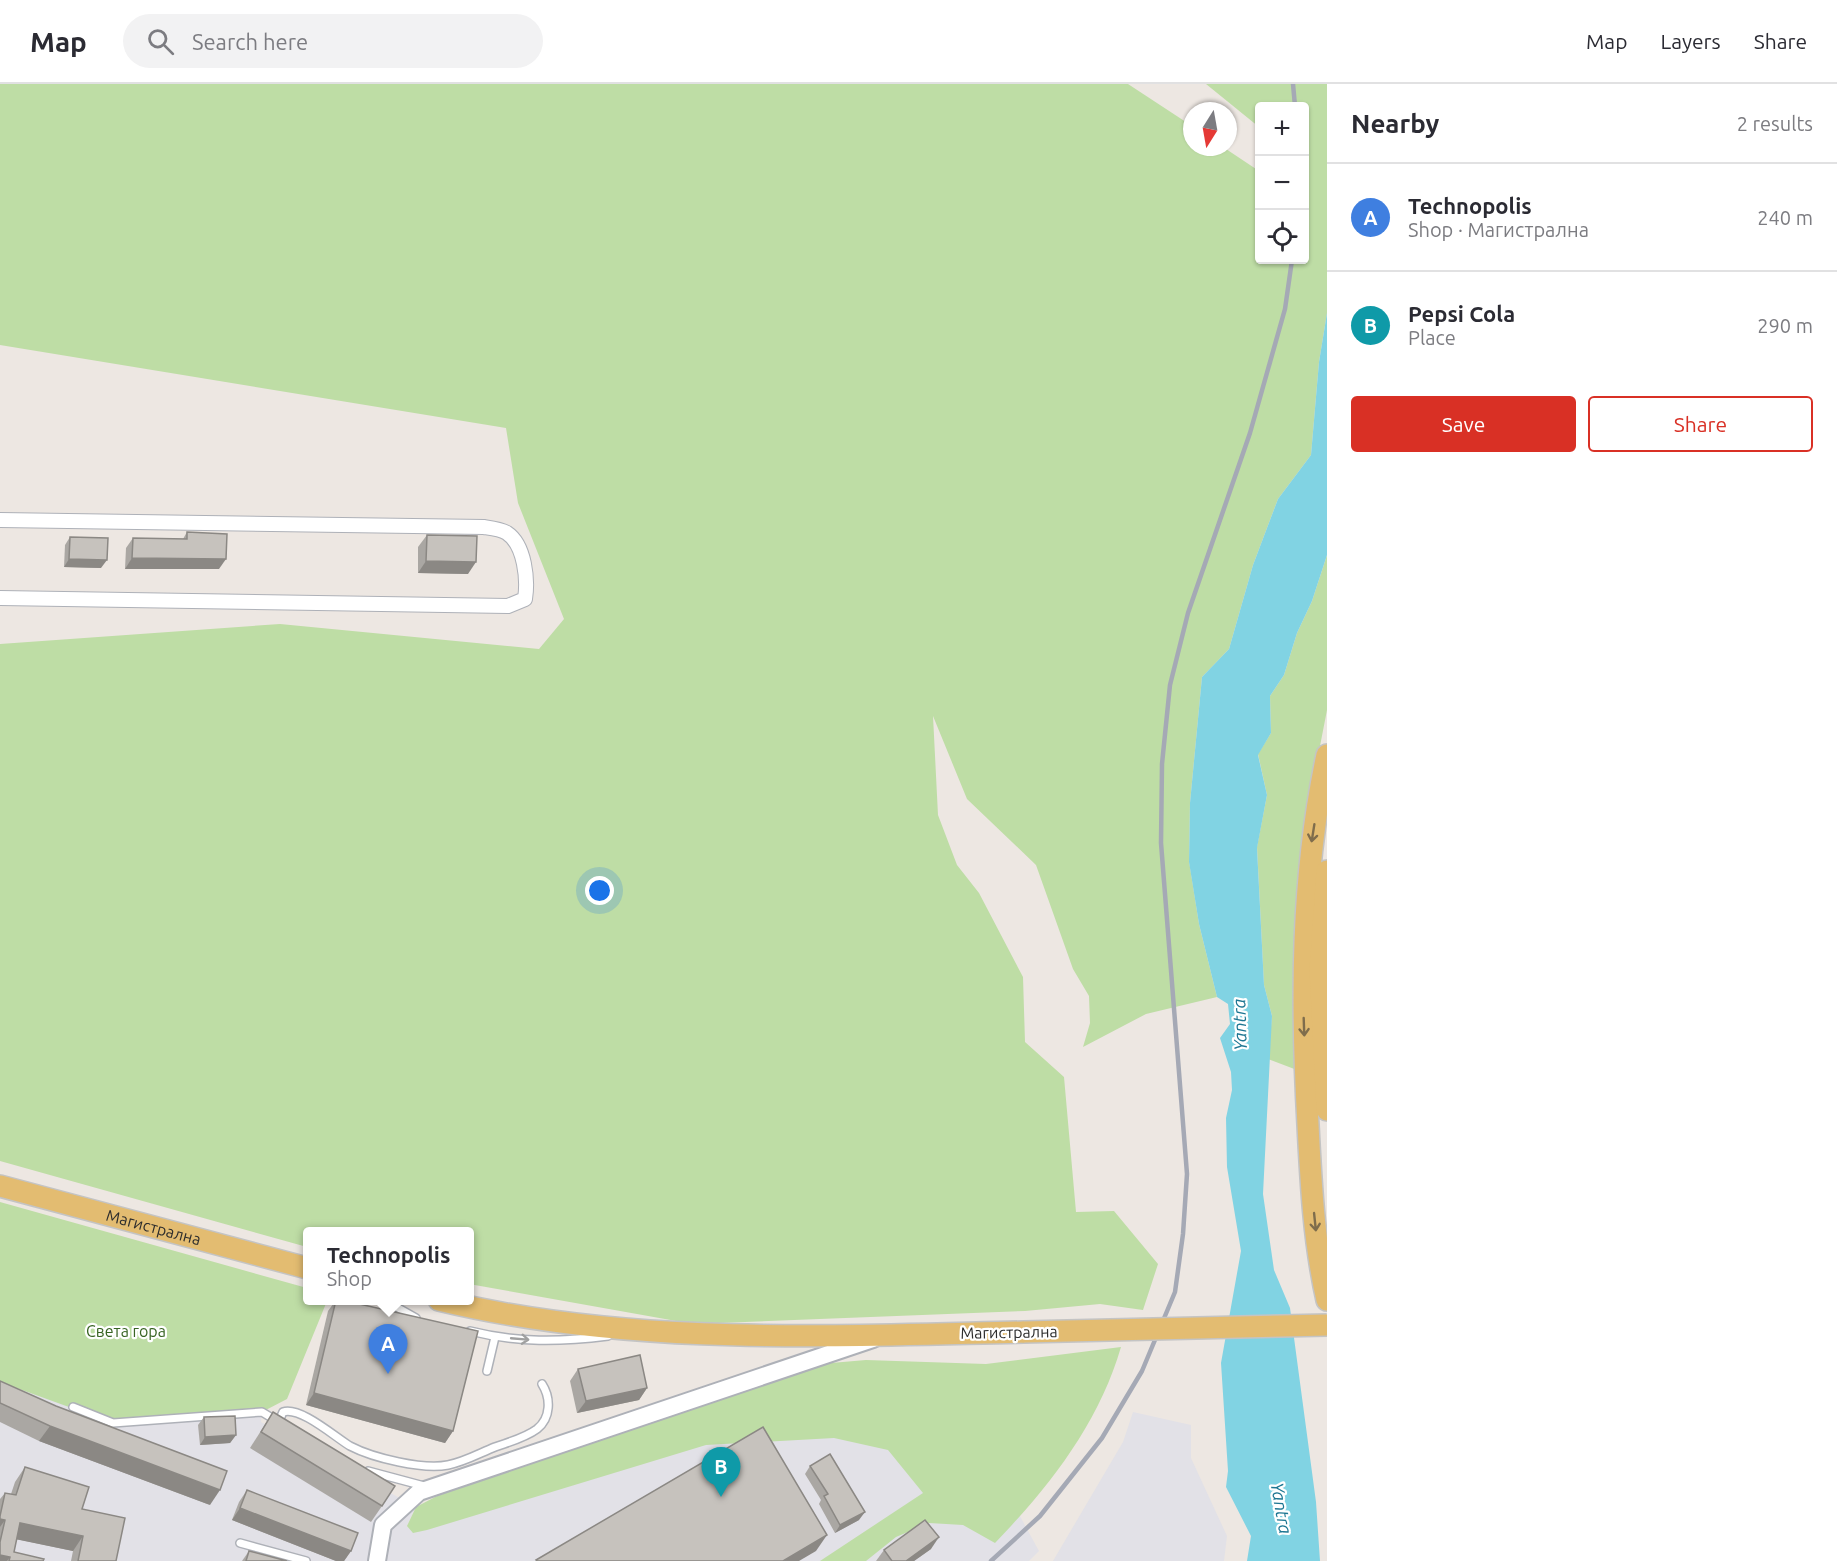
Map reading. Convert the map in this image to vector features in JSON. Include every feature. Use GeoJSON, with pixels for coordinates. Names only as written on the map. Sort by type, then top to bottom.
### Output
{"type":"FeatureCollection","features":[{"type":"Feature","properties":{"kind":"main road"},"geometry":{"type":"LineString","coordinates":[[1327,754],[1311,841],[1305,904],[1303,997],[1312,1198],[1318,1254],[1327,1300]]}},
{"type":"Feature","properties":{"kind":"main road"},"geometry":{"type":"LineString","coordinates":[[1327,871],[1320,970],[1327,1110]]}},
{"type":"Feature","properties":{"kind":"main road","name":"Магистрална"},"geometry":{"type":"LineString","coordinates":[[0,1178],[303,1258]]}},
{"type":"Feature","properties":{"kind":"main road","name":"Магистрална"},"geometry":{"type":"LineString","coordinates":[[0,1186],[303,1267]]}},
{"type":"Feature","properties":{"kind":"main road","name":"Магистрална"},"geometry":{"type":"LineString","coordinates":[[474,1298],[690,1333]]}},
{"type":"Feature","properties":{"kind":"main road","name":"Магистрална"},"geometry":{"type":"LineString","coordinates":[[464,1305],[523,1317],[642,1331],[690,1333],[886,1335],[1327,1324]]}},
{"type":"Feature","properties":{"kind":"street"},"geometry":{"type":"LineString","coordinates":[[0,520],[484,527],[506,532],[516,542],[528,582],[525,599],[508,606],[0,598]]}},
{"type":"Feature","properties":{"kind":"street"},"geometry":{"type":"LineString","coordinates":[[377,1561],[383,1525],[419,1492],[886,1335]]}},
{"type":"Feature","properties":{"kind":"lane"},"geometry":{"type":"LineString","coordinates":[[392,1305],[411,1317],[422,1320]]}},
{"type":"Feature","properties":{"kind":"lane"},"geometry":{"type":"LineString","coordinates":[[464,1330],[495,1337],[559,1342],[642,1331]]}},
{"type":"Feature","properties":{"kind":"lane"},"geometry":{"type":"LineString","coordinates":[[488,1371],[495,1337]]}},
{"type":"Feature","properties":{"kind":"lane"},"geometry":{"type":"LineString","coordinates":[[73,1407],[113,1423],[262,1412],[281,1422],[283,1412],[292,1411],[361,1449],[418,1465],[448,1465],[530,1434],[542,1425],[548,1410],[548,1394],[542,1384]]}},
{"type":"Feature","properties":{"kind":"lane"},"geometry":{"type":"LineString","coordinates":[[361,1467],[371,1473],[433,1488]]}},
{"type":"Feature","properties":{"kind":"lane"},"geometry":{"type":"LineString","coordinates":[[240,1543],[306,1561]]}},
{"type":"Feature","properties":{"kind":"shaded area"},"geometry":{"type":"Polygon","coordinates":[[[0,1382],[73,1407],[262,1412],[261,1422],[416,1507],[407,1526],[620,1464],[873,1398],[991,1463],[1039,1551],[1029,1561],[0,1561],[0,1382]]]}},
{"type":"Feature","properties":{"kind":"shaded area"},"geometry":{"type":"Polygon","coordinates":[[[1133,1412],[1191,1425],[1191,1458],[1227,1536],[1224,1561],[1053,1561],[1123,1442],[1133,1412]]]}},
{"type":"Feature","properties":{"kind":"green space"},"geometry":{"type":"Polygon","coordinates":[[[0,84],[1128,84],[1183,120],[1183,156],[1236,156],[1255,168],[1255,264],[1309,264],[1309,102],[1255,102],[1255,124],[1237,109],[1237,102],[1228,102],[1206,84],[1327,84],[1327,313],[1319,362],[1311,455],[1278,499],[1253,565],[1229,649],[1202,677],[1190,803],[1189,861],[1199,924],[1217,997],[1146,1014],[1083,1047],[1090,1023],[1089,996],[1073,969],[1036,865],[967,799],[933,716],[938,815],[957,865],[979,893],[1023,977],[1025,1042],[1064,1077],[1076,1212],[1114,1211],[1158,1264],[1143,1310],[1100,1304],[1025,1311],[693,1324],[474,1285],[474,1227],[303,1227],[303,1246],[0,1161],[0,644],[280,624],[539,649],[564,619],[518,503],[506,428],[0,345],[0,84]]]}},
{"type":"Feature","properties":{"kind":"green space"},"geometry":{"type":"Polygon","coordinates":[[[1327,555],[1327,710],[1314,777],[1295,912],[1294,1011],[1297,1070],[1268,1059],[1272,1016],[1264,985],[1257,847],[1267,795],[1258,754],[1271,733],[1270,696],[1284,675],[1297,633],[1312,601],[1327,555]]]}},
{"type":"Feature","properties":{"kind":"green space","name":"Света гора"},"geometry":{"type":"Polygon","coordinates":[[[0,1202],[303,1287],[303,1305],[325,1305],[287,1399],[262,1412],[113,1423],[0,1382],[0,1202]]]}},
{"type":"Feature","properties":{"kind":"green space"},"geometry":{"type":"Polygon","coordinates":[[[1121,1347],[1100,1402],[1070,1452],[1035,1499],[995,1543],[963,1525],[929,1523],[896,1537],[866,1561],[820,1561],[923,1493],[888,1450],[834,1438],[706,1445],[427,1530],[413,1533],[407,1526],[416,1507],[437,1496],[808,1365],[866,1360],[986,1364],[1121,1347]]]}},
{"type":"Feature","properties":{"kind":"water","name":"Yantra"},"geometry":{"type":"Polygon","coordinates":[[[1327,313],[1327,555],[1312,601],[1297,633],[1284,675],[1270,696],[1271,733],[1258,755],[1267,795],[1257,848],[1264,985],[1272,1016],[1263,1194],[1274,1270],[1290,1308],[1316,1502],[1320,1561],[1247,1561],[1251,1536],[1226,1487],[1228,1471],[1221,1363],[1241,1251],[1227,1167],[1226,1118],[1232,1090],[1231,1072],[1220,1038],[1230,1024],[1228,1004],[1217,997],[1199,924],[1189,862],[1190,803],[1202,677],[1229,649],[1253,565],[1278,499],[1311,455],[1319,362],[1327,313]]]}},
{"type":"Feature","properties":{"kind":"building"},"geometry":{"type":"Polygon","coordinates":[[[187,532],[227,534],[226,559],[132,558],[133,538],[187,539],[187,532]]]}},
{"type":"Feature","properties":{"kind":"building"},"geometry":{"type":"Polygon","coordinates":[[[427,535],[477,536],[476,562],[426,561],[427,535]]]}},
{"type":"Feature","properties":{"kind":"building"},"geometry":{"type":"Polygon","coordinates":[[[70,537],[108,538],[107,560],[69,559],[70,537]]]}},
{"type":"Feature","properties":{"kind":"building"},"geometry":{"type":"Polygon","coordinates":[[[335,1305],[364,1305],[478,1331],[453,1431],[314,1393],[335,1305]]]}},
{"type":"Feature","properties":{"kind":"building"},"geometry":{"type":"Polygon","coordinates":[[[640,1355],[647,1388],[586,1401],[578,1369],[640,1355]]]}},
{"type":"Feature","properties":{"kind":"building"},"geometry":{"type":"Polygon","coordinates":[[[0,1381],[56,1406],[227,1471],[220,1490],[50,1426],[0,1403],[0,1381]]]}},
{"type":"Feature","properties":{"kind":"building"},"geometry":{"type":"Polygon","coordinates":[[[273,1412],[395,1486],[382,1506],[261,1432],[273,1412]]]}},
{"type":"Feature","properties":{"kind":"building"},"geometry":{"type":"Polygon","coordinates":[[[235,1416],[236,1435],[205,1437],[204,1417],[235,1416]]]}},
{"type":"Feature","properties":{"kind":"building"},"geometry":{"type":"Polygon","coordinates":[[[763,1427],[827,1535],[783,1561],[536,1560],[763,1427]]]}},
{"type":"Feature","properties":{"kind":"building"},"geometry":{"type":"Polygon","coordinates":[[[830,1454],[865,1512],[840,1525],[824,1496],[828,1494],[810,1466],[830,1454]]]}},
{"type":"Feature","properties":{"kind":"building"},"geometry":{"type":"Polygon","coordinates":[[[25,1467],[89,1487],[82,1509],[125,1518],[116,1561],[78,1561],[83,1536],[20,1523],[14,1552],[44,1559],[43,1561],[9,1561],[10,1557],[0,1555],[0,1542],[5,1520],[0,1519],[0,1516],[5,1493],[16,1495],[25,1467]]]}},
{"type":"Feature","properties":{"kind":"building"},"geometry":{"type":"Polygon","coordinates":[[[247,1490],[358,1533],[351,1551],[240,1508],[247,1490]]]}},
{"type":"Feature","properties":{"kind":"building"},"geometry":{"type":"Polygon","coordinates":[[[925,1520],[939,1537],[906,1561],[892,1561],[884,1550],[925,1520]]]}},
{"type":"Feature","properties":{"kind":"building"},"geometry":{"type":"Polygon","coordinates":[[[249,1551],[287,1561],[246,1561],[249,1551]]]}},
{"type":"Feature","properties":{"kind":"railway"},"geometry":{"type":"LineString","coordinates":[[1293,84],[1295,102]]}},
{"type":"Feature","properties":{"kind":"railway"},"geometry":{"type":"LineString","coordinates":[[991,1561],[1040,1516],[1102,1438],[1142,1371],[1175,1292],[1183,1234],[1187,1174],[1161,843],[1162,764],[1170,685],[1188,613],[1250,433],[1285,309],[1291,264]]}},
{"type":"Feature","properties":{"kind":"place","name":"Technopolis"},"geometry":{"type":"Point","coordinates":[388,1374]}},
{"type":"Feature","properties":{"kind":"place","name":"Pepsi Cola"},"geometry":{"type":"Point","coordinates":[721,1497]}}]}
